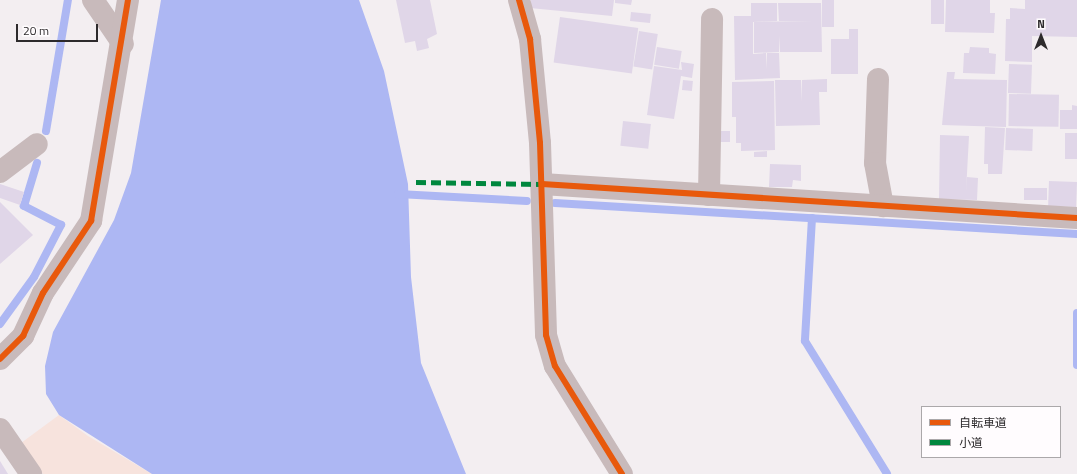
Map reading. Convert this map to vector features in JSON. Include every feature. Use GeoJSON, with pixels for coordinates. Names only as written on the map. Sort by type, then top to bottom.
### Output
{"type":"FeatureCollection","features":[{"type":"Feature","properties":{"kind":"street"},"geometry":{"type":"LineString","coordinates":[[93,0],[123,44]]}},
{"type":"Feature","properties":{"kind":"street"},"geometry":{"type":"LineString","coordinates":[[0,359],[23,336],[43,293],[91,222],[123,44],[128,0]]}},
{"type":"Feature","properties":{"kind":"street"},"geometry":{"type":"LineString","coordinates":[[519,0],[530,39],[542,184],[546,335],[555,366],[622,474]]}},
{"type":"Feature","properties":{"kind":"street"},"geometry":{"type":"LineString","coordinates":[[709,195],[712,19]]}},
{"type":"Feature","properties":{"kind":"street"},"geometry":{"type":"LineString","coordinates":[[878,79],[875,162],[883,206]]}},
{"type":"Feature","properties":{"kind":"street"},"geometry":{"type":"LineString","coordinates":[[0,172],[37,144]]}},
{"type":"Feature","properties":{"kind":"street"},"geometry":{"type":"LineString","coordinates":[[542,184],[1077,218]]}},
{"type":"Feature","properties":{"kind":"street"},"geometry":{"type":"LineString","coordinates":[[3,439],[30,474]]}},
{"type":"Feature","properties":{"kind":"shaded area"},"geometry":{"type":"Polygon","coordinates":[[[59,415],[88,436],[152,474],[43,474],[21,443],[59,415]]]}},
{"type":"Feature","properties":{"kind":"water"},"geometry":{"type":"Polygon","coordinates":[[[161,0],[359,0],[384,71],[408,184],[411,277],[421,363],[466,474],[152,474],[59,415],[46,394],[45,366],[53,332],[114,220],[131,173],[161,0]]]}},
{"type":"Feature","properties":{"kind":"building"},"geometry":{"type":"Polygon","coordinates":[[[396,0],[430,0],[437,34],[427,39],[429,48],[417,51],[415,41],[405,43],[396,0]]]}},
{"type":"Feature","properties":{"kind":"building"},"geometry":{"type":"Polygon","coordinates":[[[531,0],[614,0],[612,16],[530,8],[531,0]]]}},
{"type":"Feature","properties":{"kind":"building"},"geometry":{"type":"Polygon","coordinates":[[[615,0],[632,0],[631,5],[615,3],[615,0]]]}},
{"type":"Feature","properties":{"kind":"building"},"geometry":{"type":"Polygon","coordinates":[[[822,0],[834,0],[834,27],[822,27],[822,0]]]}},
{"type":"Feature","properties":{"kind":"building"},"geometry":{"type":"Polygon","coordinates":[[[931,0],[944,0],[944,24],[931,24],[931,0]]]}},
{"type":"Feature","properties":{"kind":"building"},"geometry":{"type":"Polygon","coordinates":[[[946,0],[990,0],[990,13],[995,13],[994,33],[945,32],[946,0]]]}},
{"type":"Feature","properties":{"kind":"building"},"geometry":{"type":"Polygon","coordinates":[[[1025,0],[1077,0],[1077,37],[1032,36],[1032,62],[1005,61],[1006,19],[1010,19],[1010,8],[1025,9],[1025,0]]]}},
{"type":"Feature","properties":{"kind":"building"},"geometry":{"type":"Polygon","coordinates":[[[751,3],[777,3],[777,21],[753,22],[753,54],[766,53],[767,69],[767,53],[779,53],[780,78],[735,80],[734,16],[751,16],[751,3]]]}},
{"type":"Feature","properties":{"kind":"building"},"geometry":{"type":"Polygon","coordinates":[[[778,3],[821,3],[822,52],[780,52],[779,36],[779,52],[754,53],[754,22],[813,21],[779,21],[778,3]]]}},
{"type":"Feature","properties":{"kind":"building"},"geometry":{"type":"Polygon","coordinates":[[[631,12],[651,14],[650,23],[630,21],[631,12]]]}},
{"type":"Feature","properties":{"kind":"building"},"geometry":{"type":"Polygon","coordinates":[[[560,17],[638,28],[632,74],[554,63],[560,17]]]}},
{"type":"Feature","properties":{"kind":"building"},"geometry":{"type":"Polygon","coordinates":[[[849,29],[858,29],[858,74],[831,74],[831,39],[849,39],[849,29]]]}},
{"type":"Feature","properties":{"kind":"building"},"geometry":{"type":"Polygon","coordinates":[[[639,31],[658,34],[652,70],[633,67],[639,31]]]}},
{"type":"Feature","properties":{"kind":"building"},"geometry":{"type":"Polygon","coordinates":[[[657,47],[682,51],[679,69],[654,65],[657,47]]]}},
{"type":"Feature","properties":{"kind":"building"},"geometry":{"type":"Polygon","coordinates":[[[970,47],[989,48],[989,53],[996,54],[995,74],[963,73],[964,53],[969,53],[970,47]]]}},
{"type":"Feature","properties":{"kind":"building"},"geometry":{"type":"Polygon","coordinates":[[[681,62],[694,64],[692,78],[681,76],[674,119],[647,115],[654,66],[682,70],[681,62]]]}},
{"type":"Feature","properties":{"kind":"building"},"geometry":{"type":"Polygon","coordinates":[[[1009,64],[1032,65],[1031,94],[1008,93],[1009,64]]]}},
{"type":"Feature","properties":{"kind":"building"},"geometry":{"type":"Polygon","coordinates":[[[947,72],[955,72],[954,79],[1007,80],[1006,127],[942,125],[947,72]]]}},
{"type":"Feature","properties":{"kind":"building"},"geometry":{"type":"Polygon","coordinates":[[[827,79],[827,92],[819,92],[820,125],[776,126],[775,80],[801,80],[802,102],[802,80],[827,79]]]}},
{"type":"Feature","properties":{"kind":"building"},"geometry":{"type":"Polygon","coordinates":[[[683,80],[693,81],[692,91],[682,90],[683,80]]]}},
{"type":"Feature","properties":{"kind":"building"},"geometry":{"type":"Polygon","coordinates":[[[774,81],[775,150],[741,151],[741,143],[736,143],[736,117],[732,117],[732,82],[774,81]]]}},
{"type":"Feature","properties":{"kind":"building"},"geometry":{"type":"Polygon","coordinates":[[[1009,94],[1059,95],[1058,127],[1008,126],[1009,94]]]}},
{"type":"Feature","properties":{"kind":"building"},"geometry":{"type":"Polygon","coordinates":[[[1072,105],[1077,106],[1077,129],[1060,129],[1060,110],[1072,110],[1072,105]]]}},
{"type":"Feature","properties":{"kind":"building"},"geometry":{"type":"Polygon","coordinates":[[[623,121],[651,124],[648,149],[620,146],[623,121]]]}},
{"type":"Feature","properties":{"kind":"building"},"geometry":{"type":"Polygon","coordinates":[[[985,127],[1005,128],[1002,174],[988,174],[988,164],[984,164],[985,127]]]}},
{"type":"Feature","properties":{"kind":"building"},"geometry":{"type":"Polygon","coordinates":[[[1006,128],[1033,129],[1032,151],[1005,150],[1006,128]]]}},
{"type":"Feature","properties":{"kind":"building"},"geometry":{"type":"Polygon","coordinates":[[[718,131],[730,131],[730,142],[718,142],[718,131]]]}},
{"type":"Feature","properties":{"kind":"building"},"geometry":{"type":"Polygon","coordinates":[[[1065,133],[1077,133],[1077,159],[1065,159],[1065,133]]]}},
{"type":"Feature","properties":{"kind":"building"},"geometry":{"type":"Polygon","coordinates":[[[940,135],[969,136],[966,192],[967,177],[978,178],[977,200],[939,199],[940,135]]]}},
{"type":"Feature","properties":{"kind":"building"},"geometry":{"type":"Polygon","coordinates":[[[767,151],[767,157],[754,157],[754,152],[767,151]]]}},
{"type":"Feature","properties":{"kind":"building"},"geometry":{"type":"Polygon","coordinates":[[[770,164],[801,165],[801,181],[793,180],[792,187],[769,187],[770,164]]]}},
{"type":"Feature","properties":{"kind":"building"},"geometry":{"type":"Polygon","coordinates":[[[1049,181],[1077,182],[1076,207],[1048,206],[1049,181]]]}},
{"type":"Feature","properties":{"kind":"building"},"geometry":{"type":"Polygon","coordinates":[[[0,184],[24,192],[20,205],[0,198],[0,184]]]}},
{"type":"Feature","properties":{"kind":"building"},"geometry":{"type":"Polygon","coordinates":[[[1024,188],[1047,188],[1047,200],[1024,200],[1024,188]]]}},
{"type":"Feature","properties":{"kind":"building"},"geometry":{"type":"Polygon","coordinates":[[[0,202],[33,235],[0,264],[0,202]]]}},
{"type":"Feature","properties":{"kind":"building"},"geometry":{"type":"Polygon","coordinates":[[[0,461],[8,474],[0,474],[0,461]]]}},
{"type":"Feature","properties":{"kind":"waterway"},"geometry":{"type":"LineString","coordinates":[[46,131],[68,0]]}},
{"type":"Feature","properties":{"kind":"waterway"},"geometry":{"type":"LineString","coordinates":[[0,324],[34,277],[61,225],[24,206],[37,163]]}},
{"type":"Feature","properties":{"kind":"waterway"},"geometry":{"type":"LineString","coordinates":[[398,194],[527,201]]}},
{"type":"Feature","properties":{"kind":"waterway"},"geometry":{"type":"LineString","coordinates":[[555,203],[1077,234]]}},
{"type":"Feature","properties":{"kind":"waterway"},"geometry":{"type":"LineString","coordinates":[[812,218],[805,341],[887,474]]}},
{"type":"Feature","properties":{"kind":"waterway"},"geometry":{"type":"LineString","coordinates":[[1077,313],[1077,365]]}},
{"type":"Feature","properties":{"kind":"marked path"},"geometry":{"type":"LineString","coordinates":[[416,182],[542,184]]}},
{"type":"Feature","properties":{"kind":"cycle path"},"geometry":{"type":"LineString","coordinates":[[0,359],[23,336],[43,293],[91,221],[128,0]]}},
{"type":"Feature","properties":{"kind":"cycle path"},"geometry":{"type":"LineString","coordinates":[[519,0],[530,39],[540,143],[546,335],[555,366],[622,474]]}},
{"type":"Feature","properties":{"kind":"cycle path"},"geometry":{"type":"LineString","coordinates":[[542,184],[1077,218]]}}]}
